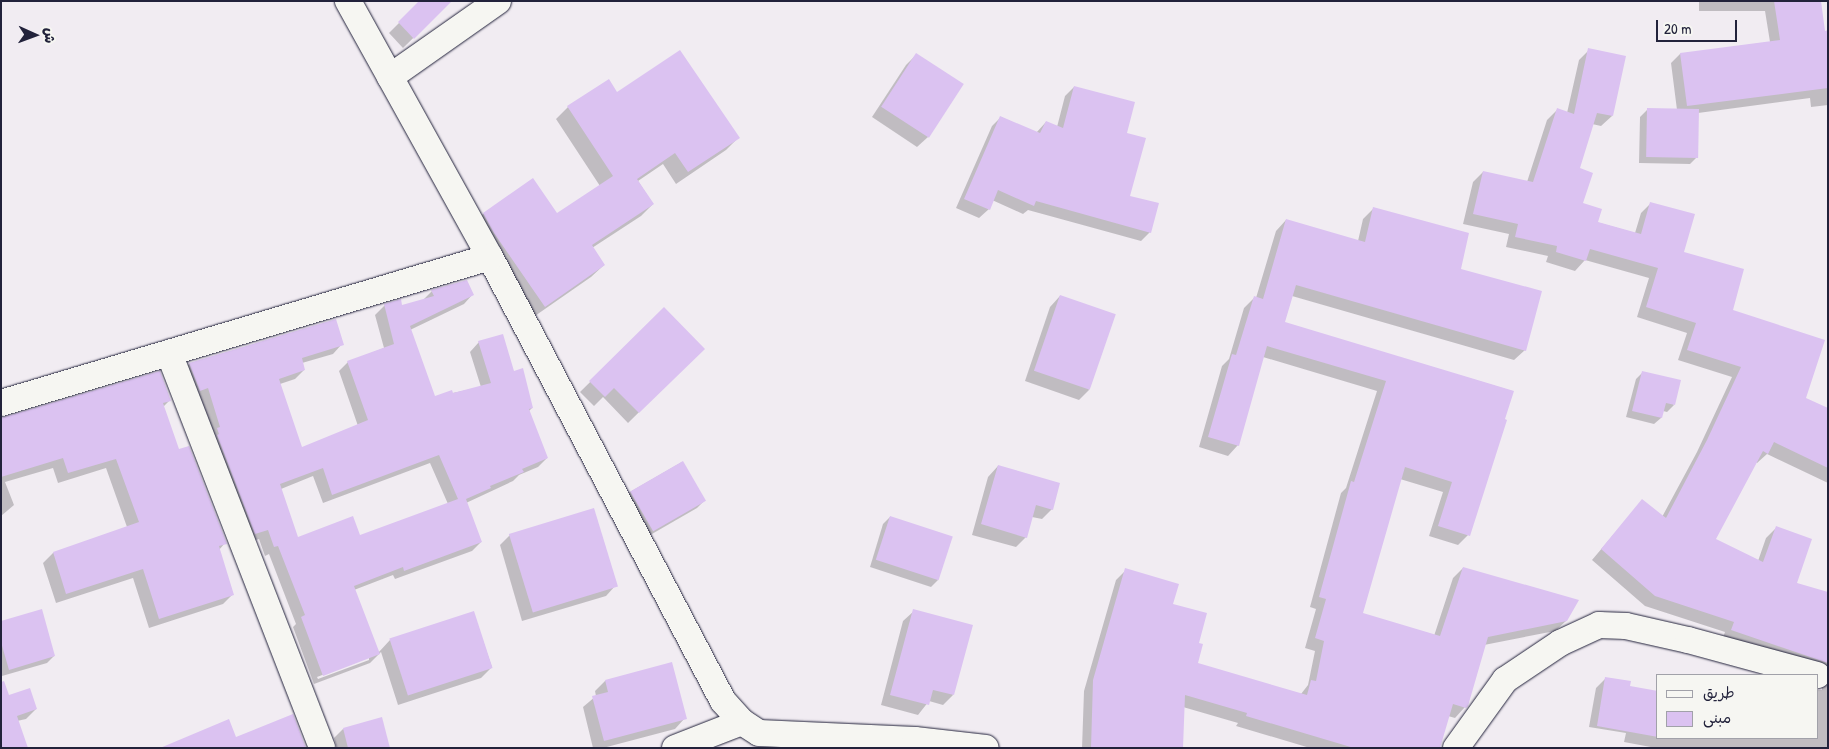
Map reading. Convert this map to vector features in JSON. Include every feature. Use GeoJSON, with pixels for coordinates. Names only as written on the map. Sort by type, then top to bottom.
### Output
{"type":"FeatureCollection","features":[{"type":"Feature","properties":{"kind":"street"},"geometry":{"type":"LineString","coordinates":[[348,1],[490,256],[724,701],[742,722],[759,733],[915,740],[986,748]]}},
{"type":"Feature","properties":{"kind":"street"},"geometry":{"type":"LineString","coordinates":[[390,78],[498,1]]}},
{"type":"Feature","properties":{"kind":"street"},"geometry":{"type":"LineString","coordinates":[[1,403],[490,256]]}},
{"type":"Feature","properties":{"kind":"street"},"geometry":{"type":"LineString","coordinates":[[169,353],[322,748]]}},
{"type":"Feature","properties":{"kind":"street"},"geometry":{"type":"LineString","coordinates":[[1456,748],[1505,680],[1560,643],[1600,625],[1626,626],[1688,640],[1814,674]]}},
{"type":"Feature","properties":{"kind":"street"},"geometry":{"type":"LineString","coordinates":[[675,748],[742,722]]}},
{"type":"Feature","properties":{"kind":"building"},"geometry":{"type":"Polygon","coordinates":[[[419,1],[452,1],[414,39],[398,22],[419,1]]]}},
{"type":"Feature","properties":{"kind":"building"},"geometry":{"type":"Polygon","coordinates":[[[1774,1],[1821,1],[1825,31],[1828,30],[1828,88],[1687,106],[1680,53],[1780,40],[1774,1]]]}},
{"type":"Feature","properties":{"kind":"building"},"geometry":{"type":"Polygon","coordinates":[[[1588,48],[1626,56],[1613,116],[1597,113],[1580,168],[1593,173],[1583,203],[1602,209],[1598,222],[1641,234],[1650,202],[1695,214],[1684,252],[1744,269],[1733,310],[1825,340],[1806,398],[1828,408],[1828,468],[1774,442],[1768,454],[1763,451],[1716,539],[1763,562],[1776,526],[1812,539],[1797,583],[1828,592],[1828,663],[1731,630],[1734,622],[1655,596],[1601,549],[1642,499],[1666,518],[1707,440],[1741,367],[1687,350],[1696,323],[1646,307],[1658,268],[1590,249],[1586,261],[1556,252],[1557,246],[1515,237],[1518,224],[1473,214],[1483,171],[1533,182],[1557,108],[1574,114],[1588,48]]]}},
{"type":"Feature","properties":{"kind":"building"},"geometry":{"type":"Polygon","coordinates":[[[680,50],[740,138],[688,172],[675,153],[637,179],[654,204],[592,245],[605,265],[545,307],[494,233],[483,213],[533,178],[557,213],[613,176],[567,106],[609,79],[617,92],[680,50]]]}},
{"type":"Feature","properties":{"kind":"building"},"geometry":{"type":"Polygon","coordinates":[[[916,53],[964,84],[929,138],[881,107],[916,53]]]}},
{"type":"Feature","properties":{"kind":"building"},"geometry":{"type":"Polygon","coordinates":[[[1074,86],[1135,102],[1127,133],[1146,138],[1130,196],[1159,203],[1151,233],[1036,201],[1034,206],[998,190],[990,210],[964,199],[1000,116],[1040,133],[1046,121],[1063,128],[1074,86]]]}},
{"type":"Feature","properties":{"kind":"building"},"geometry":{"type":"Polygon","coordinates":[[[1647,108],[1699,109],[1698,158],[1646,157],[1647,108]]]}},
{"type":"Feature","properties":{"kind":"building"},"geometry":{"type":"Polygon","coordinates":[[[1373,207],[1469,233],[1461,269],[1542,291],[1526,351],[1296,285],[1285,322],[1514,391],[1505,419],[1507,420],[1470,536],[1438,526],[1452,482],[1405,467],[1363,613],[1440,636],[1463,567],[1579,600],[1567,621],[1488,637],[1468,706],[1466,708],[1453,704],[1440,748],[1354,748],[1246,716],[1247,713],[1185,695],[1183,748],[1091,748],[1093,680],[1125,568],[1179,584],[1173,604],[1207,613],[1199,643],[1203,644],[1198,663],[1307,695],[1311,680],[1316,681],[1324,641],[1315,638],[1326,599],[1319,597],[1351,481],[1354,482],[1386,381],[1267,346],[1239,446],[1208,437],[1232,354],[1236,355],[1254,296],[1263,299],[1286,219],[1365,242],[1373,207]]]}},
{"type":"Feature","properties":{"kind":"building"},"geometry":{"type":"Polygon","coordinates":[[[467,280],[474,295],[410,326],[435,396],[452,390],[453,393],[491,383],[478,341],[503,334],[514,371],[523,368],[533,408],[529,409],[548,458],[522,469],[524,472],[490,486],[491,488],[466,499],[482,542],[404,571],[403,567],[354,586],[380,654],[323,676],[301,617],[305,615],[278,546],[274,547],[268,530],[255,534],[217,435],[219,434],[217,428],[220,427],[208,388],[200,391],[189,363],[336,319],[344,345],[302,358],[305,370],[279,379],[302,447],[368,420],[347,361],[394,344],[384,304],[401,299],[402,305],[434,296],[431,290],[467,280]],[[439,455],[332,495],[323,468],[280,484],[298,537],[353,516],[360,535],[458,499],[439,455]]]}},
{"type":"Feature","properties":{"kind":"building"},"geometry":{"type":"Polygon","coordinates":[[[1060,295],[1116,314],[1090,390],[1034,371],[1060,295]]]}},
{"type":"Feature","properties":{"kind":"building"},"geometry":{"type":"Polygon","coordinates":[[[664,307],[705,349],[639,413],[614,388],[605,397],[589,381],[664,307]]]}},
{"type":"Feature","properties":{"kind":"building"},"geometry":{"type":"Polygon","coordinates":[[[160,371],[171,401],[163,403],[179,449],[189,446],[227,544],[219,546],[234,595],[159,619],[143,569],[66,594],[53,552],[139,522],[116,459],[68,473],[63,458],[1,477],[1,418],[160,371]]]}},
{"type":"Feature","properties":{"kind":"building"},"geometry":{"type":"Polygon","coordinates":[[[1642,371],[1681,380],[1675,405],[1666,403],[1662,418],[1632,411],[1642,371]]]}},
{"type":"Feature","properties":{"kind":"building"},"geometry":{"type":"Polygon","coordinates":[[[683,461],[706,501],[653,531],[630,491],[683,461]]]}},
{"type":"Feature","properties":{"kind":"building"},"geometry":{"type":"Polygon","coordinates":[[[998,465],[1060,483],[1053,510],[1036,505],[1027,538],[981,524],[998,465]]]}},
{"type":"Feature","properties":{"kind":"building"},"geometry":{"type":"Polygon","coordinates":[[[594,508],[618,586],[533,612],[509,534],[594,508]]]}},
{"type":"Feature","properties":{"kind":"building"},"geometry":{"type":"Polygon","coordinates":[[[890,516],[953,536],[939,580],[876,560],[890,516]]]}},
{"type":"Feature","properties":{"kind":"building"},"geometry":{"type":"Polygon","coordinates":[[[42,609],[55,656],[9,670],[1,642],[1,621],[42,609]]]}},
{"type":"Feature","properties":{"kind":"building"},"geometry":{"type":"Polygon","coordinates":[[[913,609],[973,625],[954,695],[933,690],[929,705],[890,695],[913,609]]]}},
{"type":"Feature","properties":{"kind":"building"},"geometry":{"type":"Polygon","coordinates":[[[474,611],[493,668],[408,696],[389,639],[474,611]]]}},
{"type":"Feature","properties":{"kind":"building"},"geometry":{"type":"Polygon","coordinates":[[[672,662],[687,719],[604,741],[592,696],[608,692],[605,680],[672,662]]]}},
{"type":"Feature","properties":{"kind":"building"},"geometry":{"type":"Polygon","coordinates":[[[1605,677],[1631,681],[1630,686],[1656,691],[1656,737],[1597,726],[1605,677]]]}},
{"type":"Feature","properties":{"kind":"building"},"geometry":{"type":"Polygon","coordinates":[[[4,681],[9,695],[30,688],[37,709],[17,716],[28,748],[1,748],[1,682],[4,681]]]}},
{"type":"Feature","properties":{"kind":"building"},"geometry":{"type":"Polygon","coordinates":[[[293,714],[306,748],[160,748],[229,719],[236,737],[293,714]]]}},
{"type":"Feature","properties":{"kind":"building"},"geometry":{"type":"Polygon","coordinates":[[[382,717],[390,748],[348,748],[343,728],[382,717]]]}}]}
